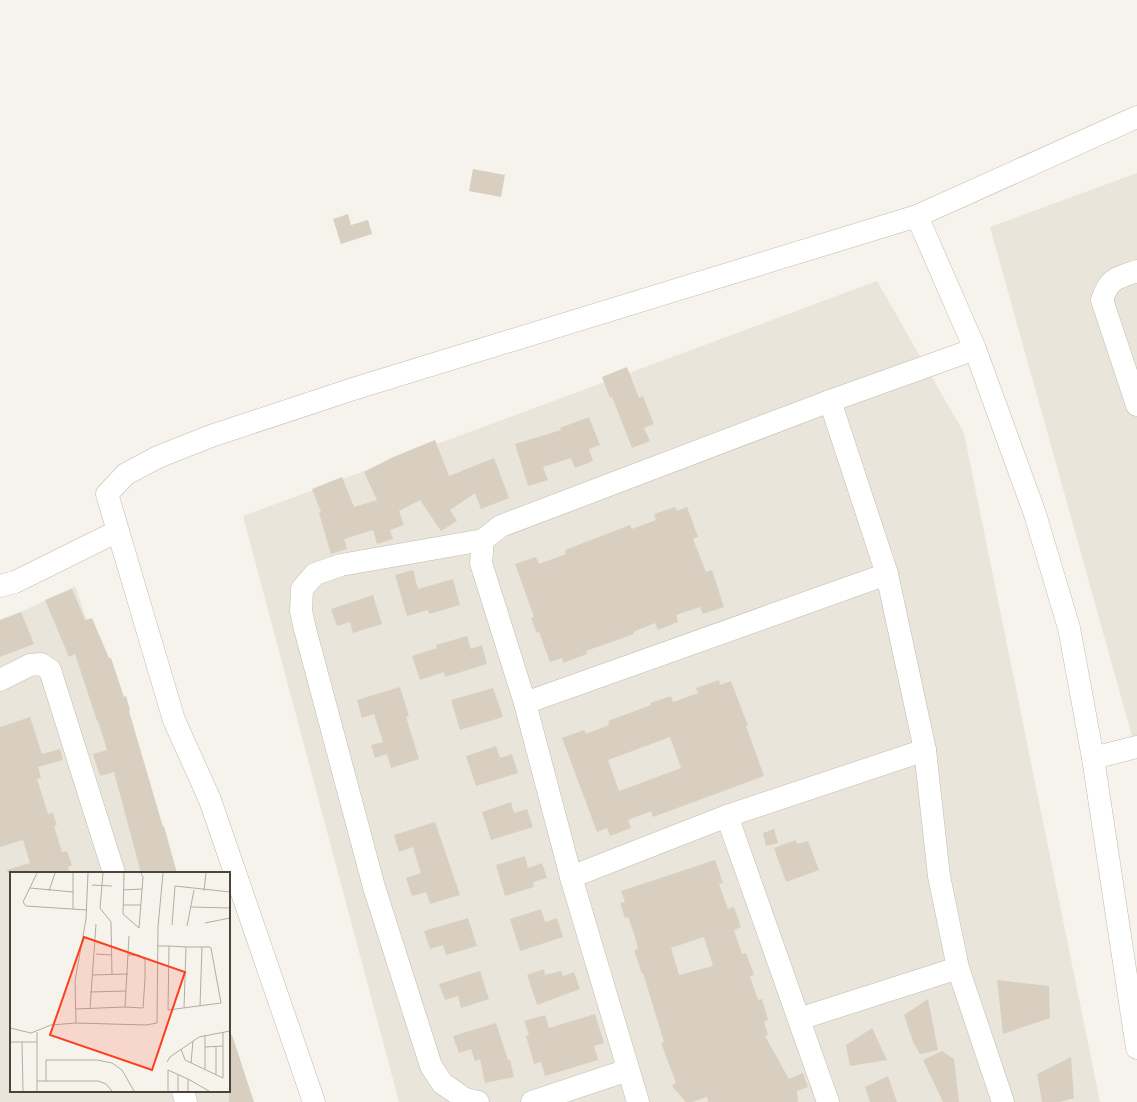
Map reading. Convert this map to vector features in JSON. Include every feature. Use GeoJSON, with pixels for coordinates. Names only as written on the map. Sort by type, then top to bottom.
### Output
{"type":"FeatureCollection","features":[{"type":"Feature","properties":{"kind":"street"},"geometry":{"type":"LineString","coordinates":[[314,1102],[210,800],[174,720],[107,494],[126,474],[158,457],[211,436],[353,389],[917,216],[1137,117]]}},
{"type":"Feature","properties":{"kind":"street"},"geometry":{"type":"LineString","coordinates":[[917,216],[975,349],[1035,514],[1069,628],[1093,758],[1137,1048]]}},
{"type":"Feature","properties":{"kind":"street"},"geometry":{"type":"LineString","coordinates":[[1137,271],[1114,279],[1106,289],[1102,300],[1137,405]]}},
{"type":"Feature","properties":{"kind":"street"},"geometry":{"type":"LineString","coordinates":[[478,1102],[465,1099],[442,1083],[431,1066],[374,887],[301,612],[302,589],[315,574],[342,565],[483,540],[501,526],[830,401],[975,349]]}},
{"type":"Feature","properties":{"kind":"street"},"geometry":{"type":"LineString","coordinates":[[830,401],[887,574],[925,750],[939,876],[958,968],[1002,1102]]}},
{"type":"Feature","properties":{"kind":"street"},"geometry":{"type":"LineString","coordinates":[[0,586],[15,582],[118,531]]}},
{"type":"Feature","properties":{"kind":"street"},"geometry":{"type":"LineString","coordinates":[[483,540],[482,562],[525,703],[571,877],[638,1102]]}},
{"type":"Feature","properties":{"kind":"street"},"geometry":{"type":"LineString","coordinates":[[525,703],[887,574]]}},
{"type":"Feature","properties":{"kind":"street"},"geometry":{"type":"LineString","coordinates":[[0,680],[30,665],[41,664],[50,670],[114,872]]}},
{"type":"Feature","properties":{"kind":"street"},"geometry":{"type":"LineString","coordinates":[[1093,758],[1137,747]]}},
{"type":"Feature","properties":{"kind":"street"},"geometry":{"type":"LineString","coordinates":[[571,877],[727,816],[925,750]]}},
{"type":"Feature","properties":{"kind":"street"},"geometry":{"type":"LineString","coordinates":[[727,816],[828,1102]]}},
{"type":"Feature","properties":{"kind":"street"},"geometry":{"type":"LineString","coordinates":[[799,1019],[958,968]]}},
{"type":"Feature","properties":{"kind":"street"},"geometry":{"type":"LineString","coordinates":[[532,1102],[628,1070]]}},
{"type":"Feature","properties":{"kind":"street"},"geometry":{"type":"LineString","coordinates":[[183,1092],[186,1102]]}},
{"type":"Feature","properties":{"kind":"shaded area"},"geometry":{"type":"Polygon","coordinates":[[[1137,173],[1137,754],[990,227],[1137,173]]]}},
{"type":"Feature","properties":{"kind":"shaded area"},"geometry":{"type":"Polygon","coordinates":[[[877,281],[964,433],[1100,1102],[399,1102],[243,516],[877,281]]]}},
{"type":"Feature","properties":{"kind":"shaded area"},"geometry":{"type":"Polygon","coordinates":[[[75,586],[173,872],[10,872],[10,1092],[230,1092],[251,1102],[0,1102],[0,622],[75,586]]]}},
{"type":"Feature","properties":{"kind":"building"},"geometry":{"type":"Polygon","coordinates":[[[473,169],[505,175],[501,197],[469,191],[473,169]]]}},
{"type":"Feature","properties":{"kind":"building"},"geometry":{"type":"Polygon","coordinates":[[[348,214],[351,225],[368,220],[372,234],[341,244],[333,219],[348,214]]]}},
{"type":"Feature","properties":{"kind":"building"},"geometry":{"type":"Polygon","coordinates":[[[627,367],[639,398],[643,396],[654,424],[644,428],[650,441],[632,448],[612,397],[610,398],[602,377],[627,367]]]}},
{"type":"Feature","properties":{"kind":"building"},"geometry":{"type":"Polygon","coordinates":[[[589,417],[600,445],[589,449],[593,461],[575,468],[571,458],[543,467],[548,480],[528,486],[515,444],[561,430],[560,428],[589,417]]]}},
{"type":"Feature","properties":{"kind":"building"},"geometry":{"type":"Polygon","coordinates":[[[435,440],[449,476],[494,458],[509,498],[481,509],[475,493],[450,510],[457,521],[441,531],[420,500],[399,511],[404,525],[390,530],[393,539],[377,544],[373,530],[344,539],[347,549],[331,554],[319,513],[321,512],[312,489],[342,477],[354,507],[377,500],[364,472],[391,458],[435,440]]]}},
{"type":"Feature","properties":{"kind":"building"},"geometry":{"type":"Polygon","coordinates":[[[675,507],[677,511],[687,507],[698,537],[693,539],[706,572],[712,570],[724,607],[703,614],[700,607],[676,615],[678,622],[658,630],[655,623],[633,632],[634,634],[586,651],[587,654],[563,663],[562,658],[550,662],[539,632],[537,633],[531,618],[534,617],[515,564],[536,557],[539,564],[566,554],[565,550],[630,525],[632,529],[656,520],[654,514],[675,507]]]}},
{"type":"Feature","properties":{"kind":"building"},"geometry":{"type":"Polygon","coordinates":[[[413,570],[418,589],[453,579],[460,605],[429,614],[428,610],[407,616],[395,575],[413,570]]]}},
{"type":"Feature","properties":{"kind":"building"},"geometry":{"type":"Polygon","coordinates":[[[72,589],[85,620],[92,618],[109,658],[111,658],[124,697],[126,696],[129,711],[177,872],[141,872],[114,772],[100,776],[93,754],[107,750],[75,654],[69,657],[45,600],[72,589]]]}},
{"type":"Feature","properties":{"kind":"building"},"geometry":{"type":"Polygon","coordinates":[[[373,595],[382,624],[353,633],[350,622],[337,626],[331,609],[373,595]]]}},
{"type":"Feature","properties":{"kind":"building"},"geometry":{"type":"Polygon","coordinates":[[[21,612],[34,644],[0,657],[0,620],[21,612]]]}},
{"type":"Feature","properties":{"kind":"building"},"geometry":{"type":"Polygon","coordinates":[[[467,636],[471,649],[482,645],[487,664],[445,677],[444,672],[420,680],[412,656],[437,648],[436,645],[467,636]]]}},
{"type":"Feature","properties":{"kind":"building"},"geometry":{"type":"Polygon","coordinates":[[[719,680],[720,685],[731,681],[748,726],[746,726],[764,776],[653,817],[651,811],[628,820],[631,828],[610,836],[607,828],[597,832],[562,738],[584,730],[586,734],[609,725],[608,721],[651,705],[650,703],[671,696],[673,702],[698,693],[696,688],[719,680]],[[670,737],[608,760],[619,791],[681,768],[670,737]]]}},
{"type":"Feature","properties":{"kind":"building"},"geometry":{"type":"Polygon","coordinates":[[[400,687],[409,716],[406,717],[419,759],[391,768],[387,754],[375,758],[371,745],[383,742],[374,714],[362,718],[357,700],[400,687]]]}},
{"type":"Feature","properties":{"kind":"building"},"geometry":{"type":"Polygon","coordinates":[[[493,688],[503,717],[460,730],[451,700],[493,688]]]}},
{"type":"Feature","properties":{"kind":"building"},"geometry":{"type":"Polygon","coordinates":[[[30,717],[42,754],[60,749],[63,760],[38,767],[41,778],[37,779],[48,814],[53,813],[57,825],[54,826],[62,852],[67,851],[72,865],[68,867],[70,872],[8,873],[7,870],[30,863],[23,840],[0,847],[0,727],[30,717]]]}},
{"type":"Feature","properties":{"kind":"building"},"geometry":{"type":"Polygon","coordinates":[[[496,746],[500,758],[512,754],[518,773],[476,786],[466,756],[496,746]]]}},
{"type":"Feature","properties":{"kind":"building"},"geometry":{"type":"Polygon","coordinates":[[[511,802],[514,813],[527,809],[533,827],[491,840],[482,812],[511,802]]]}},
{"type":"Feature","properties":{"kind":"building"},"geometry":{"type":"Polygon","coordinates":[[[435,822],[460,895],[430,904],[426,892],[412,896],[406,878],[421,873],[413,847],[399,852],[394,835],[435,822]]]}},
{"type":"Feature","properties":{"kind":"building"},"geometry":{"type":"Polygon","coordinates":[[[774,829],[778,843],[766,846],[763,833],[774,829]]]}},
{"type":"Feature","properties":{"kind":"building"},"geometry":{"type":"Polygon","coordinates":[[[796,840],[797,844],[808,841],[819,870],[786,882],[774,848],[796,840]]]}},
{"type":"Feature","properties":{"kind":"building"},"geometry":{"type":"Polygon","coordinates":[[[525,856],[528,868],[542,863],[547,878],[533,882],[534,887],[505,896],[496,865],[525,856]]]}},
{"type":"Feature","properties":{"kind":"building"},"geometry":{"type":"Polygon","coordinates":[[[715,860],[723,883],[719,884],[728,909],[734,907],[741,927],[734,930],[742,954],[746,953],[754,975],[750,976],[758,1000],[762,999],[768,1020],[764,1022],[768,1035],[765,1036],[789,1079],[803,1073],[808,1087],[797,1091],[798,1102],[708,1102],[707,1097],[692,1102],[686,1102],[672,1086],[676,1083],[661,1043],[664,1042],[643,973],[642,974],[634,950],[638,949],[634,934],[628,917],[625,918],[620,903],[625,902],[621,891],[715,860]],[[704,937],[671,948],[679,975],[713,966],[704,937]]]}},
{"type":"Feature","properties":{"kind":"building"},"geometry":{"type":"Polygon","coordinates":[[[541,909],[545,922],[557,918],[563,937],[520,951],[510,919],[541,909]]]}},
{"type":"Feature","properties":{"kind":"building"},"geometry":{"type":"Polygon","coordinates":[[[468,918],[477,946],[446,955],[443,945],[430,949],[424,931],[468,918]]]}},
{"type":"Feature","properties":{"kind":"building"},"geometry":{"type":"Polygon","coordinates":[[[544,969],[545,975],[561,971],[563,976],[574,972],[580,989],[537,1005],[527,975],[544,969]]]}},
{"type":"Feature","properties":{"kind":"building"},"geometry":{"type":"Polygon","coordinates":[[[480,971],[489,999],[461,1008],[458,996],[445,1000],[439,984],[480,971]]]}},
{"type":"Feature","properties":{"kind":"building"},"geometry":{"type":"Polygon","coordinates":[[[997,980],[1049,986],[1050,1018],[1003,1034],[997,980]]]}},
{"type":"Feature","properties":{"kind":"building"},"geometry":{"type":"Polygon","coordinates":[[[928,999],[938,1050],[920,1054],[913,1042],[904,1015],[928,999]]]}},
{"type":"Feature","properties":{"kind":"building"},"geometry":{"type":"Polygon","coordinates":[[[595,1014],[604,1043],[594,1046],[598,1060],[545,1076],[541,1062],[534,1064],[526,1036],[529,1035],[524,1021],[545,1015],[549,1028],[595,1014]]]}},
{"type":"Feature","properties":{"kind":"building"},"geometry":{"type":"Polygon","coordinates":[[[496,1023],[508,1060],[510,1060],[514,1077],[485,1083],[480,1059],[475,1061],[471,1049],[459,1053],[453,1036],[496,1023]]]}},
{"type":"Feature","properties":{"kind":"building"},"geometry":{"type":"Polygon","coordinates":[[[872,1028],[887,1060],[850,1066],[846,1045],[872,1028]]]}},
{"type":"Feature","properties":{"kind":"building"},"geometry":{"type":"Polygon","coordinates":[[[230,1035],[232,1035],[254,1102],[229,1102],[230,1035]]]}},
{"type":"Feature","properties":{"kind":"building"},"geometry":{"type":"Polygon","coordinates":[[[942,1051],[954,1059],[959,1102],[943,1102],[923,1060],[942,1051]]]}},
{"type":"Feature","properties":{"kind":"building"},"geometry":{"type":"Polygon","coordinates":[[[1071,1057],[1074,1098],[1059,1102],[1042,1102],[1037,1074],[1071,1057]]]}},
{"type":"Feature","properties":{"kind":"building"},"geometry":{"type":"Polygon","coordinates":[[[888,1076],[897,1102],[870,1102],[865,1087],[888,1076]]]}}]}
